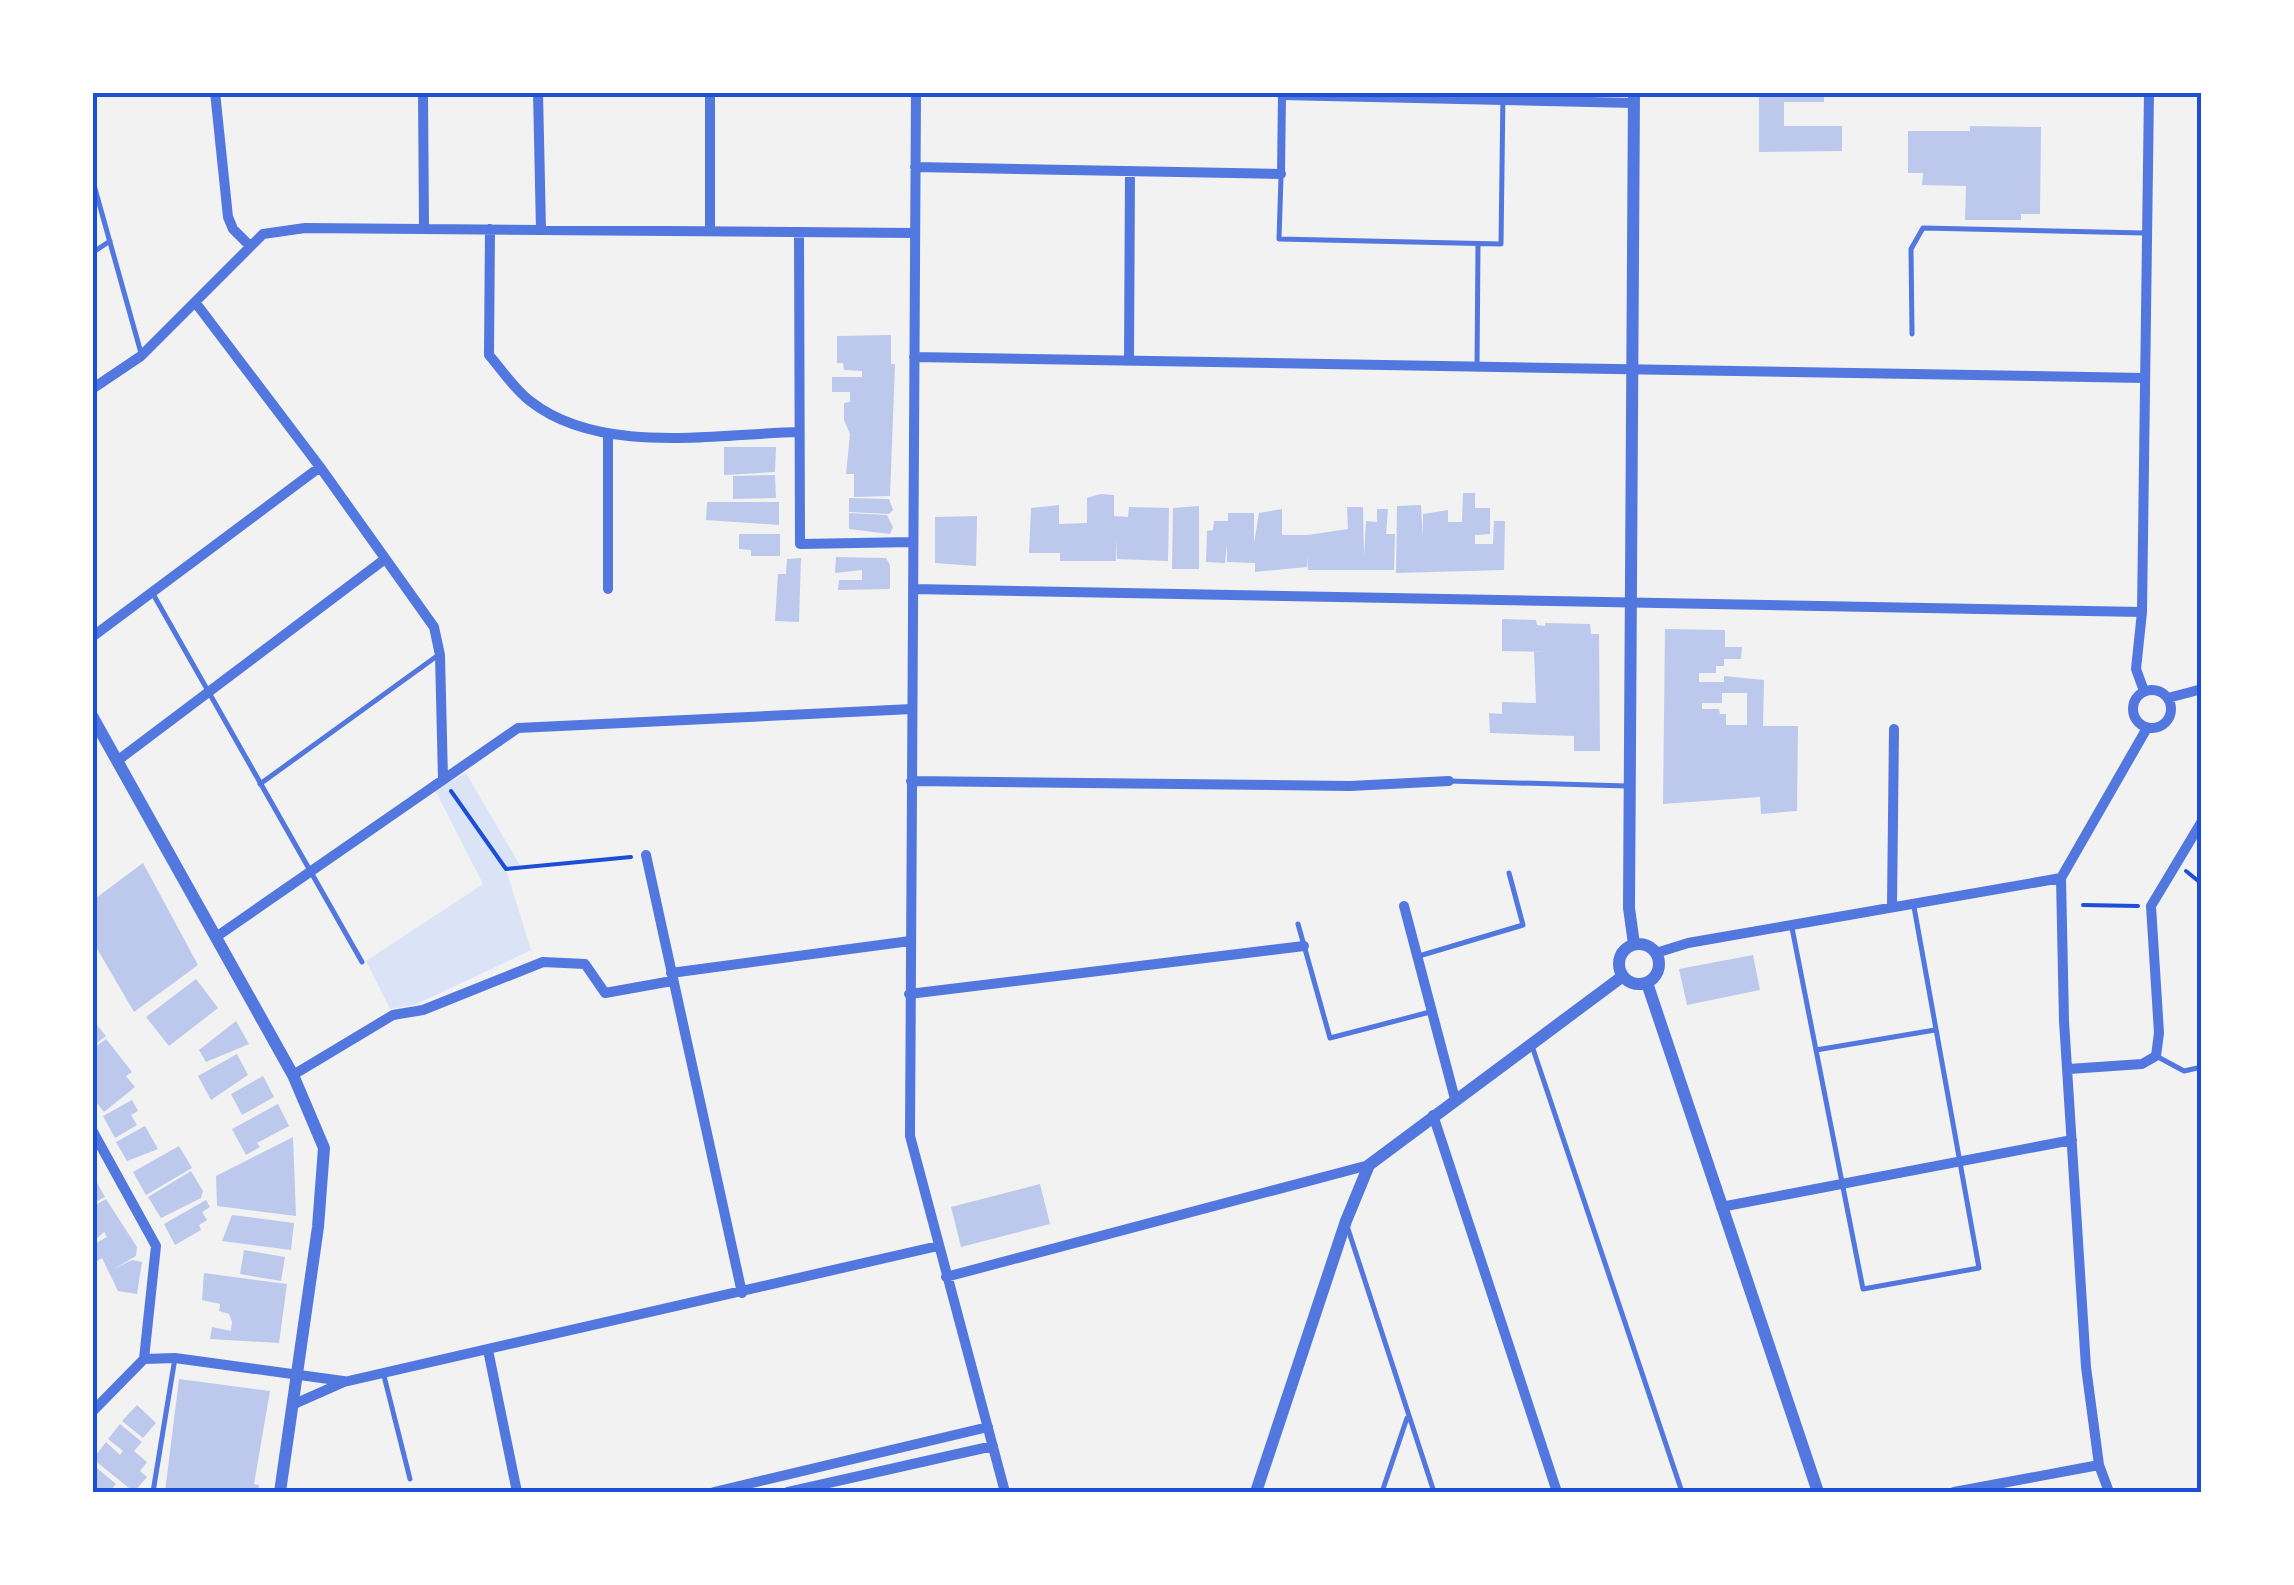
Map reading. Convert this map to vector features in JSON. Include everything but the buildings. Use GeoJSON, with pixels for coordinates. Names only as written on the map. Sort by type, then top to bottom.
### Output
{"type":"FeatureCollection","features":[{"type":"Feature","properties":{"kind":"street"},"geometry":{"type":"LineString","coordinates":[[215,92],[228,216],[232,229],[249,245]]}},
{"type":"Feature","properties":{"kind":"street"},"geometry":{"type":"LineString","coordinates":[[424,92],[424,229]]}},
{"type":"Feature","properties":{"kind":"street"},"geometry":{"type":"LineString","coordinates":[[538,92],[541,230]]}},
{"type":"Feature","properties":{"kind":"street"},"geometry":{"type":"LineString","coordinates":[[710,92],[710,231]]}},
{"type":"Feature","properties":{"kind":"street"},"geometry":{"type":"LineString","coordinates":[[916,92],[910,1136],[1004,1492]]}},
{"type":"Feature","properties":{"kind":"street"},"geometry":{"type":"LineString","coordinates":[[2144,691],[2136,669],[2142,612],[2149,92]]}},
{"type":"Feature","properties":{"kind":"street"},"geometry":{"type":"LineString","coordinates":[[916,166],[1281,174],[1282,95],[1634,98],[1628,908],[1634,944]]}},
{"type":"Feature","properties":{"kind":"street"},"geometry":{"type":"LineString","coordinates":[[1129,361],[1130,171]]}},
{"type":"Feature","properties":{"kind":"street"},"geometry":{"type":"LineString","coordinates":[[92,389],[141,356],[263,234],[304,228],[915,233]]}},
{"type":"Feature","properties":{"kind":"street"},"geometry":{"type":"LineString","coordinates":[[490,230],[489,355],[528,400],[568,425],[608,437],[799,432]]}},
{"type":"Feature","properties":{"kind":"street"},"geometry":{"type":"LineString","coordinates":[[798,232],[800,544],[913,542]]}},
{"type":"Feature","properties":{"kind":"street"},"geometry":{"type":"LineString","coordinates":[[195,302],[434,627],[440,654],[443,780]]}},
{"type":"Feature","properties":{"kind":"street"},"geometry":{"type":"LineString","coordinates":[[914,356],[2144,378]]}},
{"type":"Feature","properties":{"kind":"street"},"geometry":{"type":"LineString","coordinates":[[608,437],[608,589]]}},
{"type":"Feature","properties":{"kind":"street"},"geometry":{"type":"LineString","coordinates":[[92,638],[320,467]]}},
{"type":"Feature","properties":{"kind":"street"},"geometry":{"type":"LineString","coordinates":[[117,761],[386,559]]}},
{"type":"Feature","properties":{"kind":"street"},"geometry":{"type":"LineString","coordinates":[[913,589],[2142,612]]}},
{"type":"Feature","properties":{"kind":"street"},"geometry":{"type":"LineString","coordinates":[[2168,698],[2202,689]]}},
{"type":"Feature","properties":{"kind":"street"},"geometry":{"type":"LineString","coordinates":[[2158,690],[2168,698],[2170,717],[2160,726],[2147,728],[2132,710],[2135,698],[2144,691],[2158,690]]}},
{"type":"Feature","properties":{"kind":"street"},"geometry":{"type":"LineString","coordinates":[[216,937],[518,728],[912,709]]}},
{"type":"Feature","properties":{"kind":"street"},"geometry":{"type":"LineString","coordinates":[[92,716],[315,1119],[325,1165],[280,1492]]}},
{"type":"Feature","properties":{"kind":"street"},"geometry":{"type":"LineString","coordinates":[[2110,1492],[2099,1465],[2086,1367],[2061,878],[2147,728]]}},
{"type":"Feature","properties":{"kind":"street"},"geometry":{"type":"LineString","coordinates":[[1892,907],[1894,729]]}},
{"type":"Feature","properties":{"kind":"street"},"geometry":{"type":"LineString","coordinates":[[911,781],[1330,786],[1448,781]]}},
{"type":"Feature","properties":{"kind":"street"},"geometry":{"type":"LineString","coordinates":[[2069,1069],[2142,1064],[2156,1056],[2159,1046],[2152,906],[2202,821]]}},
{"type":"Feature","properties":{"kind":"street"},"geometry":{"type":"LineString","coordinates":[[646,855],[742,1293]]}},
{"type":"Feature","properties":{"kind":"street"},"geometry":{"type":"LineString","coordinates":[[1634,944],[1656,953],[1688,942],[2061,878]]}},
{"type":"Feature","properties":{"kind":"street"},"geometry":{"type":"LineString","coordinates":[[1404,906],[1455,1099]]}},
{"type":"Feature","properties":{"kind":"street"},"geometry":{"type":"LineString","coordinates":[[293,1075],[393,1015],[423,1010],[542,962],[585,964],[605,993],[672,977],[910,940]]}},
{"type":"Feature","properties":{"kind":"street"},"geometry":{"type":"LineString","coordinates":[[1634,944],[1620,957],[1623,976],[1634,984],[1647,983],[1658,970],[1656,953]]}},
{"type":"Feature","properties":{"kind":"street"},"geometry":{"type":"LineString","coordinates":[[909,994],[1304,946]]}},
{"type":"Feature","properties":{"kind":"street"},"geometry":{"type":"LineString","coordinates":[[946,1278],[1369,1165],[1623,976]]}},
{"type":"Feature","properties":{"kind":"street"},"geometry":{"type":"LineString","coordinates":[[1647,983],[1818,1492]]}},
{"type":"Feature","properties":{"kind":"street"},"geometry":{"type":"LineString","coordinates":[[1432,1116],[1557,1492]]}},
{"type":"Feature","properties":{"kind":"street"},"geometry":{"type":"LineString","coordinates":[[92,1130],[156,1246],[144,1359],[92,1412]]}},
{"type":"Feature","properties":{"kind":"street"},"geometry":{"type":"LineString","coordinates":[[1721,1206],[2072,1140]]}},
{"type":"Feature","properties":{"kind":"street"},"geometry":{"type":"LineString","coordinates":[[1256,1492],[1346,1221],[1369,1165]]}},
{"type":"Feature","properties":{"kind":"street"},"geometry":{"type":"LineString","coordinates":[[292,1404],[344,1382],[938,1246]]}},
{"type":"Feature","properties":{"kind":"street"},"geometry":{"type":"LineString","coordinates":[[488,1350],[518,1492]]}},
{"type":"Feature","properties":{"kind":"street"},"geometry":{"type":"LineString","coordinates":[[144,1359],[176,1358],[297,1372],[344,1382]]}},
{"type":"Feature","properties":{"kind":"street"},"geometry":{"type":"LineString","coordinates":[[714,1492],[988,1427]]}},
{"type":"Feature","properties":{"kind":"street"},"geometry":{"type":"LineString","coordinates":[[788,1492],[992,1446]]}},
{"type":"Feature","properties":{"kind":"street"},"geometry":{"type":"LineString","coordinates":[[843,1460],[848,1479]]}},
{"type":"Feature","properties":{"kind":"street"},"geometry":{"type":"LineString","coordinates":[[1954,1492],[2099,1465]]}},
{"type":"Feature","properties":{"kind":"lane"},"geometry":{"type":"LineString","coordinates":[[1281,174],[1279,239],[1501,244],[1503,97]]}},
{"type":"Feature","properties":{"kind":"lane"},"geometry":{"type":"LineString","coordinates":[[92,178],[141,356]]}},
{"type":"Feature","properties":{"kind":"lane"},"geometry":{"type":"LineString","coordinates":[[1912,334],[1911,249],[1924,228],[2147,234]]}},
{"type":"Feature","properties":{"kind":"lane"},"geometry":{"type":"LineString","coordinates":[[92,252],[110,241]]}},
{"type":"Feature","properties":{"kind":"lane"},"geometry":{"type":"LineString","coordinates":[[1476,368],[1478,245]]}},
{"type":"Feature","properties":{"kind":"lane"},"geometry":{"type":"LineString","coordinates":[[154,594],[362,962]]}},
{"type":"Feature","properties":{"kind":"lane"},"geometry":{"type":"LineString","coordinates":[[260,784],[440,654]]}},
{"type":"Feature","properties":{"kind":"lane"},"geometry":{"type":"LineString","coordinates":[[1448,781],[1630,786]]}},
{"type":"Feature","properties":{"kind":"lane"},"geometry":{"type":"LineString","coordinates":[[1419,956],[1523,925],[1510,873]]}},
{"type":"Feature","properties":{"kind":"lane"},"geometry":{"type":"LineString","coordinates":[[1792,924],[1863,1290],[1979,1268],[1913,904]]}},
{"type":"Feature","properties":{"kind":"lane"},"geometry":{"type":"LineString","coordinates":[[1298,924],[1330,1038],[1432,1012]]}},
{"type":"Feature","properties":{"kind":"lane"},"geometry":{"type":"LineString","coordinates":[[1816,1050],[1935,1030]]}},
{"type":"Feature","properties":{"kind":"lane"},"geometry":{"type":"LineString","coordinates":[[1531,1043],[1682,1492]]}},
{"type":"Feature","properties":{"kind":"lane"},"geometry":{"type":"LineString","coordinates":[[2156,1056],[2184,1071],[2202,1066]]}},
{"type":"Feature","properties":{"kind":"lane"},"geometry":{"type":"LineString","coordinates":[[1346,1221],[1434,1492]]}},
{"type":"Feature","properties":{"kind":"lane"},"geometry":{"type":"LineString","coordinates":[[153,1492],[176,1358]]}},
{"type":"Feature","properties":{"kind":"lane"},"geometry":{"type":"LineString","coordinates":[[384,1373],[410,1479]]}},
{"type":"Feature","properties":{"kind":"lane"},"geometry":{"type":"LineString","coordinates":[[1382,1492],[1408,1415]]}},
{"type":"Feature","properties":{"kind":"path"},"geometry":{"type":"LineString","coordinates":[[443,780],[506,868],[646,855]]}},
{"type":"Feature","properties":{"kind":"path"},"geometry":{"type":"LineString","coordinates":[[2083,905],[2152,906]]}},
{"type":"Feature","properties":{"kind":"shaded area"},"geometry":{"type":"Polygon","coordinates":[[[466,773],[521,867],[506,869],[531,950],[415,1005],[390,1009],[366,961],[483,884],[435,790],[466,773]]]}}]}
